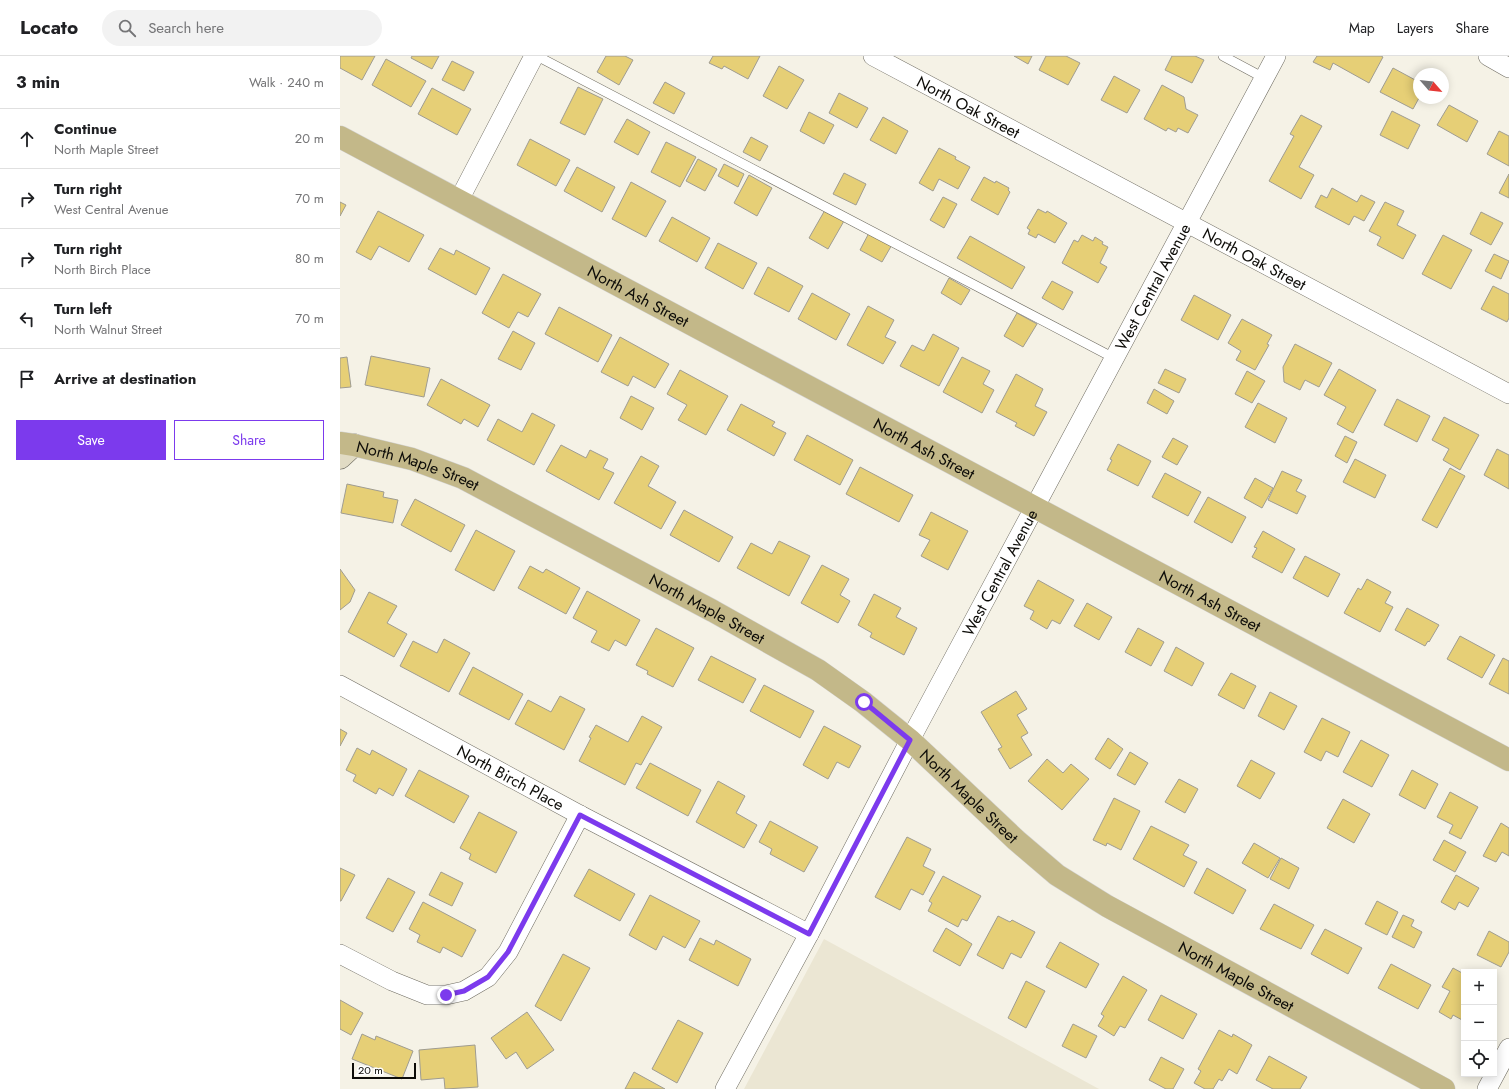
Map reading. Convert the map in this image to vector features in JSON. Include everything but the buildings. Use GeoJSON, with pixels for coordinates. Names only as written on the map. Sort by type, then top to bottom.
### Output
{"type":"FeatureCollection","features":[{"type":"Feature","properties":{"kind":"main road","name":"North Ash Street"},"geometry":{"type":"LineString","coordinates":[[340,137],[1509,760]]}},
{"type":"Feature","properties":{"kind":"main road","name":"North Maple Street"},"geometry":{"type":"LineString","coordinates":[[345,449],[412,459],[470,482],[713,611],[818,670],[864,702],[910,740],[1016,840],[1057,875],[1107,906],[1444,1089]]}},
{"type":"Feature","properties":{"kind":"street"},"geometry":{"type":"LineString","coordinates":[[459,200],[534,56]]}},
{"type":"Feature","properties":{"kind":"street","name":"North Oak Street"},"geometry":{"type":"LineString","coordinates":[[873,56],[1509,394]]}},
{"type":"Feature","properties":{"kind":"street","name":"West Central Avenue"},"geometry":{"type":"LineString","coordinates":[[725,1089],[1276,56]]}},
{"type":"Feature","properties":{"kind":"street"},"geometry":{"type":"LineString","coordinates":[[1488,56],[1509,68]]}},
{"type":"Feature","properties":{"kind":"street","name":"North Birch Place"},"geometry":{"type":"LineString","coordinates":[[340,685],[580,815],[809,934]]}},
{"type":"Feature","properties":{"kind":"street"},"geometry":{"type":"LineString","coordinates":[[340,954],[392,981],[427,995],[446,995],[464,991],[488,977],[508,952],[580,815]]}},
{"type":"Feature","properties":{"kind":"street"},"geometry":{"type":"LineString","coordinates":[[1487,1089],[1509,1048]]}},
{"type":"Feature","properties":{"kind":"lane"},"geometry":{"type":"LineString","coordinates":[[537,56],[1114,358]]}},
{"type":"Feature","properties":{"kind":"lane"},"geometry":{"type":"LineString","coordinates":[[1222,56],[1264,78]]}},
{"type":"Feature","properties":{"kind":"shaded area"},"geometry":{"type":"Polygon","coordinates":[[[824,939],[1099,1089],[744,1089],[824,939]]]}},
{"type":"Feature","properties":{"kind":"route"},"geometry":{"type":"LineString","coordinates":[[446,995],[464,991],[488,977],[508,952],[580,815],[809,934],[910,740],[864,702]]}}]}
